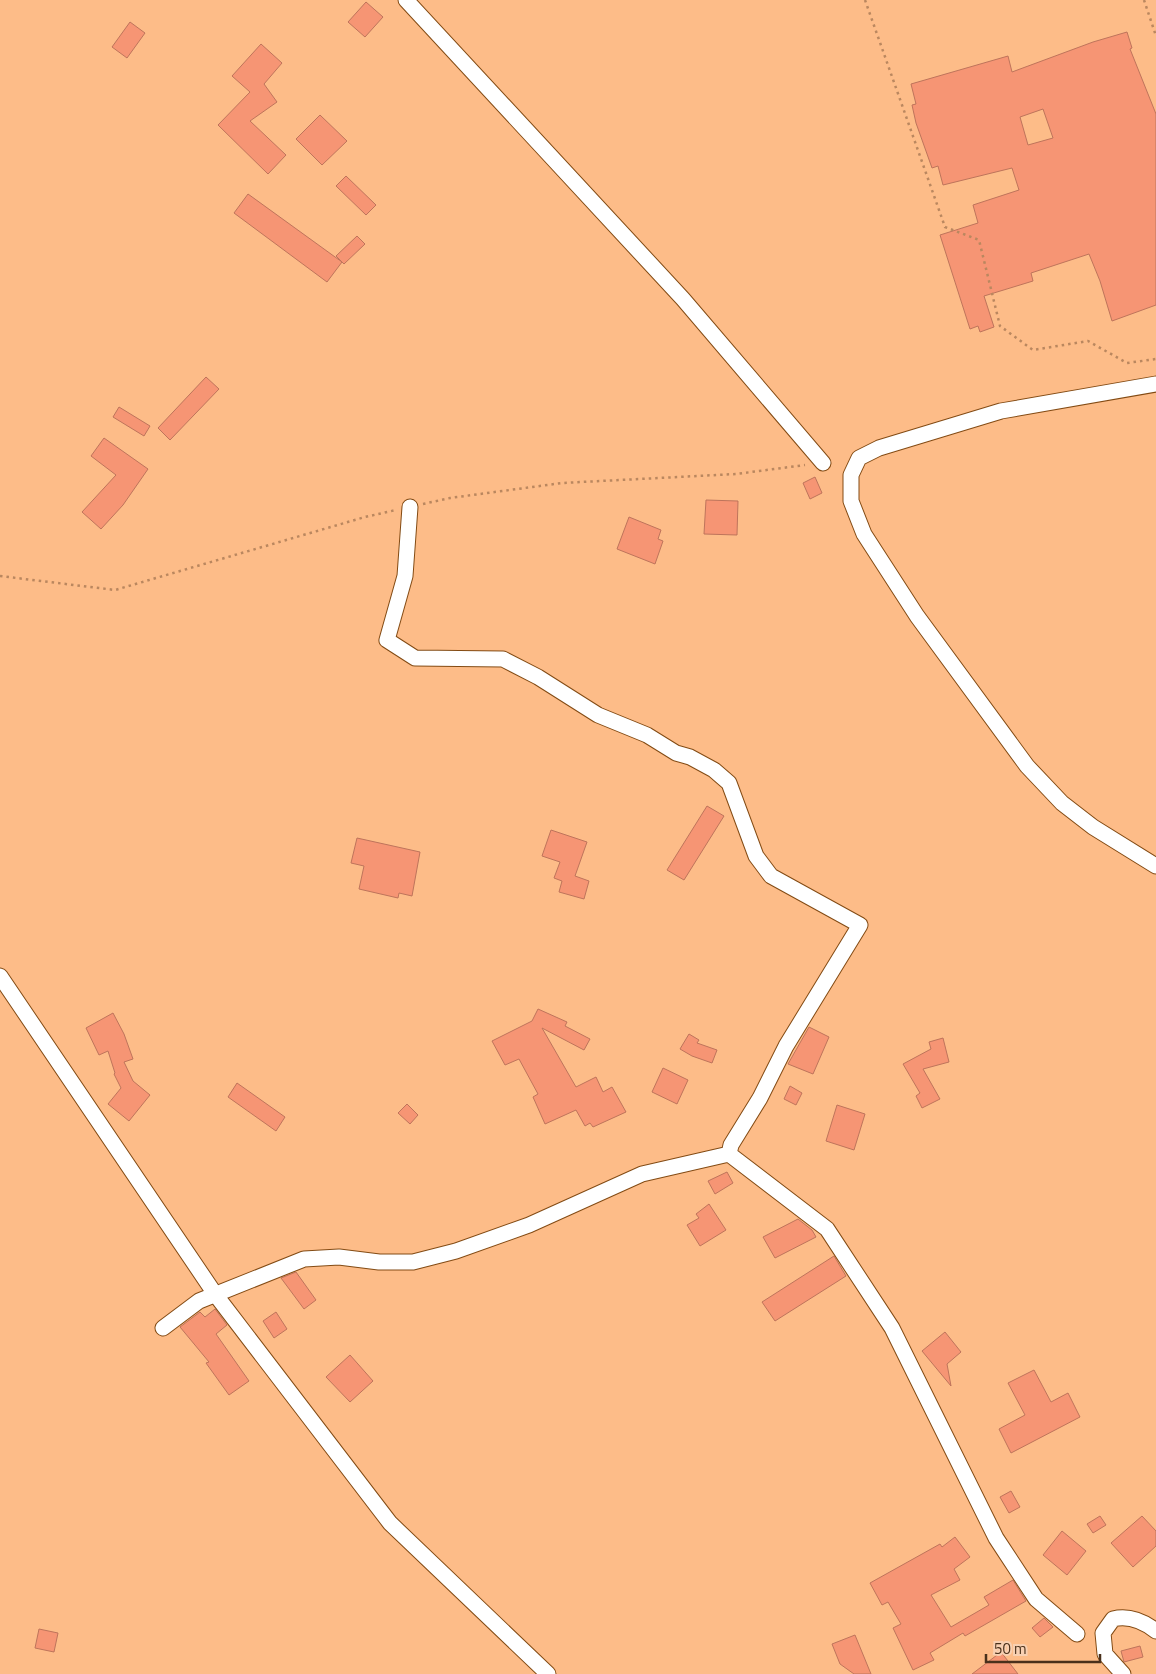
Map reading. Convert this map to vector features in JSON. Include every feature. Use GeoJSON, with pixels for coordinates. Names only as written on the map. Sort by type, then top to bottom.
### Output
{"type":"FeatureCollection","features":[{"type":"Feature","properties":{"kind":"street"},"geometry":{"type":"LineString","coordinates":[[406,0],[683,299],[823,463]]}},
{"type":"Feature","properties":{"kind":"street"},"geometry":{"type":"LineString","coordinates":[[1156,384],[1001,411],[879,448],[859,458],[851,475],[851,501],[864,534],[917,616],[1028,766],[1062,804],[1093,827],[1156,866]]}},
{"type":"Feature","properties":{"kind":"street"},"geometry":{"type":"LineString","coordinates":[[410,507],[405,576],[387,640],[415,658],[503,659],[538,677],[598,715],[646,735],[676,754],[690,757],[714,770],[730,783],[756,856],[771,876],[860,925],[786,1046],[760,1098],[731,1145],[730,1154]]}},
{"type":"Feature","properties":{"kind":"street"},"geometry":{"type":"LineString","coordinates":[[0,976],[216,1294],[390,1524],[548,1674]]}},
{"type":"Feature","properties":{"kind":"street"},"geometry":{"type":"LineString","coordinates":[[163,1328],[199,1301],[304,1258],[339,1257],[379,1262],[413,1262],[456,1251],[529,1225],[642,1174],[730,1154]]}},
{"type":"Feature","properties":{"kind":"street"},"geometry":{"type":"LineString","coordinates":[[730,1154],[827,1229],[892,1328],[996,1538],[1036,1599],[1077,1634]]}},
{"type":"Feature","properties":{"kind":"street"},"geometry":{"type":"LineString","coordinates":[[1123,1674],[1105,1654],[1103,1633],[1113,1619],[1124,1616],[1146,1624],[1156,1631]]}},
{"type":"Feature","properties":{"kind":"path"},"geometry":{"type":"LineString","coordinates":[[865,0],[945,227],[979,240],[1000,326],[1033,350],[1088,341],[1128,364],[1156,359]]}},
{"type":"Feature","properties":{"kind":"path"},"geometry":{"type":"LineString","coordinates":[[1144,0],[1156,36]]}},
{"type":"Feature","properties":{"kind":"path"},"geometry":{"type":"LineString","coordinates":[[0,576],[114,590],[365,517],[450,498],[562,483],[736,474],[823,463]]}},
{"type":"Feature","properties":{"kind":"building"},"geometry":{"type":"Polygon","coordinates":[[[366,2],[383,17],[365,37],[348,22],[366,2]]]}},
{"type":"Feature","properties":{"kind":"building"},"geometry":{"type":"Polygon","coordinates":[[[130,22],[145,33],[127,58],[112,47],[130,22]]]}},
{"type":"Feature","properties":{"kind":"building"},"geometry":{"type":"Polygon","coordinates":[[[1127,32],[1132,48],[1130,49],[1156,114],[1156,305],[1112,321],[1100,281],[1089,254],[1031,273],[1033,281],[984,296],[994,327],[980,332],[978,326],[970,329],[940,235],[978,223],[973,205],[1019,190],[1012,168],[943,185],[938,166],[932,168],[916,123],[912,105],[916,104],[911,84],[1008,56],[1012,72],[1093,42],[1127,32]],[[1043,109],[1020,117],[1028,145],[1053,138],[1043,109]]]}},
{"type":"Feature","properties":{"kind":"building"},"geometry":{"type":"Polygon","coordinates":[[[261,44],[282,63],[264,84],[277,102],[250,121],[286,155],[268,174],[218,125],[250,92],[232,76],[261,44]]]}},
{"type":"Feature","properties":{"kind":"building"},"geometry":{"type":"Polygon","coordinates":[[[320,115],[347,141],[322,165],[296,139],[320,115]]]}},
{"type":"Feature","properties":{"kind":"building"},"geometry":{"type":"Polygon","coordinates":[[[346,176],[376,205],[366,215],[336,186],[346,176]]]}},
{"type":"Feature","properties":{"kind":"building"},"geometry":{"type":"Polygon","coordinates":[[[248,194],[342,262],[327,282],[234,213],[248,194]]]}},
{"type":"Feature","properties":{"kind":"building"},"geometry":{"type":"Polygon","coordinates":[[[357,236],[365,244],[344,264],[336,256],[357,236]]]}},
{"type":"Feature","properties":{"kind":"building"},"geometry":{"type":"Polygon","coordinates":[[[206,377],[219,389],[170,440],[158,428],[206,377]]]}},
{"type":"Feature","properties":{"kind":"building"},"geometry":{"type":"Polygon","coordinates":[[[119,407],[150,426],[144,436],[113,417],[119,407]]]}},
{"type":"Feature","properties":{"kind":"building"},"geometry":{"type":"Polygon","coordinates":[[[104,438],[148,469],[123,505],[101,529],[82,512],[116,475],[91,456],[104,438]]]}},
{"type":"Feature","properties":{"kind":"building"},"geometry":{"type":"Polygon","coordinates":[[[815,477],[822,493],[810,499],[803,483],[815,477]]]}},
{"type":"Feature","properties":{"kind":"building"},"geometry":{"type":"Polygon","coordinates":[[[706,500],[738,501],[737,535],[704,534],[706,500]]]}},
{"type":"Feature","properties":{"kind":"building"},"geometry":{"type":"Polygon","coordinates":[[[629,517],[661,530],[658,539],[663,541],[655,564],[617,549],[629,517]]]}},
{"type":"Feature","properties":{"kind":"building"},"geometry":{"type":"Polygon","coordinates":[[[707,806],[724,816],[684,880],[667,870],[707,806]]]}},
{"type":"Feature","properties":{"kind":"building"},"geometry":{"type":"Polygon","coordinates":[[[551,830],[587,842],[575,876],[589,881],[584,899],[559,892],[562,881],[554,878],[560,862],[542,856],[551,830]]]}},
{"type":"Feature","properties":{"kind":"building"},"geometry":{"type":"Polygon","coordinates":[[[357,838],[420,852],[412,896],[399,893],[398,898],[359,889],[364,866],[351,863],[357,838]]]}},
{"type":"Feature","properties":{"kind":"building"},"geometry":{"type":"Polygon","coordinates":[[[538,1009],[567,1022],[565,1026],[590,1039],[584,1050],[542,1028],[576,1087],[596,1077],[603,1092],[612,1087],[626,1112],[593,1127],[590,1123],[585,1126],[576,1110],[545,1124],[533,1097],[538,1094],[519,1059],[505,1065],[492,1041],[532,1021],[538,1009]]]}},
{"type":"Feature","properties":{"kind":"building"},"geometry":{"type":"Polygon","coordinates":[[[113,1013],[124,1034],[133,1059],[124,1062],[133,1081],[150,1095],[129,1121],[108,1104],[121,1088],[114,1074],[108,1051],[99,1055],[86,1028],[113,1013]]]}},
{"type":"Feature","properties":{"kind":"building"},"geometry":{"type":"Polygon","coordinates":[[[809,1027],[829,1037],[813,1074],[788,1064],[809,1027]]]}},
{"type":"Feature","properties":{"kind":"building"},"geometry":{"type":"Polygon","coordinates":[[[689,1034],[699,1040],[697,1043],[717,1050],[712,1063],[692,1056],[680,1049],[689,1034]]]}},
{"type":"Feature","properties":{"kind":"building"},"geometry":{"type":"Polygon","coordinates":[[[943,1038],[949,1062],[923,1069],[940,1099],[922,1108],[916,1096],[920,1093],[903,1064],[931,1049],[929,1042],[943,1038]]]}},
{"type":"Feature","properties":{"kind":"building"},"geometry":{"type":"Polygon","coordinates":[[[663,1068],[688,1080],[677,1104],[652,1092],[663,1068]]]}},
{"type":"Feature","properties":{"kind":"building"},"geometry":{"type":"Polygon","coordinates":[[[237,1083],[285,1117],[276,1131],[228,1097],[237,1083]]]}},
{"type":"Feature","properties":{"kind":"building"},"geometry":{"type":"Polygon","coordinates":[[[790,1086],[802,1093],[796,1105],[784,1099],[790,1086]]]}},
{"type":"Feature","properties":{"kind":"building"},"geometry":{"type":"Polygon","coordinates":[[[407,1104],[418,1115],[410,1124],[398,1113],[407,1104]]]}},
{"type":"Feature","properties":{"kind":"building"},"geometry":{"type":"Polygon","coordinates":[[[837,1105],[865,1114],[854,1150],[826,1141],[837,1105]]]}},
{"type":"Feature","properties":{"kind":"building"},"geometry":{"type":"Polygon","coordinates":[[[727,1172],[733,1183],[715,1194],[708,1181],[727,1172]]]}},
{"type":"Feature","properties":{"kind":"building"},"geometry":{"type":"Polygon","coordinates":[[[709,1204],[726,1230],[700,1246],[687,1225],[699,1218],[696,1214],[709,1204]]]}},
{"type":"Feature","properties":{"kind":"building"},"geometry":{"type":"Polygon","coordinates":[[[798,1219],[812,1230],[816,1237],[775,1258],[763,1237],[798,1219]]]}},
{"type":"Feature","properties":{"kind":"building"},"geometry":{"type":"Polygon","coordinates":[[[834,1256],[846,1276],[775,1321],[762,1302],[834,1256]]]}},
{"type":"Feature","properties":{"kind":"building"},"geometry":{"type":"Polygon","coordinates":[[[296,1272],[316,1300],[304,1309],[281,1278],[296,1272]]]}},
{"type":"Feature","properties":{"kind":"building"},"geometry":{"type":"Polygon","coordinates":[[[215,1309],[227,1325],[216,1334],[249,1381],[229,1395],[206,1363],[209,1362],[180,1327],[200,1312],[205,1317],[215,1309]]]}},
{"type":"Feature","properties":{"kind":"building"},"geometry":{"type":"Polygon","coordinates":[[[276,1312],[287,1329],[274,1338],[263,1321],[276,1312]]]}},
{"type":"Feature","properties":{"kind":"building"},"geometry":{"type":"Polygon","coordinates":[[[945,1332],[961,1352],[947,1364],[951,1386],[922,1351],[945,1332]]]}},
{"type":"Feature","properties":{"kind":"building"},"geometry":{"type":"Polygon","coordinates":[[[350,1355],[373,1381],[350,1402],[326,1377],[350,1355]]]}},
{"type":"Feature","properties":{"kind":"building"},"geometry":{"type":"Polygon","coordinates":[[[1034,1370],[1051,1402],[1068,1393],[1080,1417],[1011,1453],[999,1429],[1025,1415],[1008,1383],[1034,1370]]]}},
{"type":"Feature","properties":{"kind":"building"},"geometry":{"type":"Polygon","coordinates":[[[1011,1491],[1020,1507],[1009,1513],[1000,1497],[1011,1491]]]}},
{"type":"Feature","properties":{"kind":"building"},"geometry":{"type":"Polygon","coordinates":[[[1100,1516],[1106,1525],[1093,1533],[1087,1524],[1100,1516]]]}},
{"type":"Feature","properties":{"kind":"building"},"geometry":{"type":"Polygon","coordinates":[[[1142,1516],[1156,1531],[1156,1546],[1133,1567],[1111,1543],[1142,1516]]]}},
{"type":"Feature","properties":{"kind":"building"},"geometry":{"type":"Polygon","coordinates":[[[1062,1531],[1086,1551],[1067,1575],[1043,1555],[1062,1531]]]}},
{"type":"Feature","properties":{"kind":"building"},"geometry":{"type":"Polygon","coordinates":[[[955,1537],[970,1557],[954,1569],[960,1580],[931,1595],[951,1627],[989,1605],[984,1597],[1013,1580],[1026,1601],[965,1636],[963,1633],[930,1653],[934,1660],[913,1670],[893,1628],[901,1624],[888,1602],[882,1605],[870,1583],[940,1544],[942,1547],[955,1537]]]}},
{"type":"Feature","properties":{"kind":"building"},"geometry":{"type":"Polygon","coordinates":[[[1044,1618],[1053,1627],[1040,1637],[1032,1628],[1044,1618]]]}},
{"type":"Feature","properties":{"kind":"building"},"geometry":{"type":"Polygon","coordinates":[[[39,1629],[58,1633],[54,1652],[35,1648],[39,1629]]]}},
{"type":"Feature","properties":{"kind":"building"},"geometry":{"type":"Polygon","coordinates":[[[855,1635],[871,1674],[854,1674],[840,1664],[832,1644],[855,1635]]]}},
{"type":"Feature","properties":{"kind":"building"},"geometry":{"type":"Polygon","coordinates":[[[1140,1646],[1143,1657],[1124,1662],[1121,1651],[1140,1646]]]}},
{"type":"Feature","properties":{"kind":"building"},"geometry":{"type":"Polygon","coordinates":[[[1001,1652],[1018,1674],[972,1674],[1001,1652]]]}}]}
